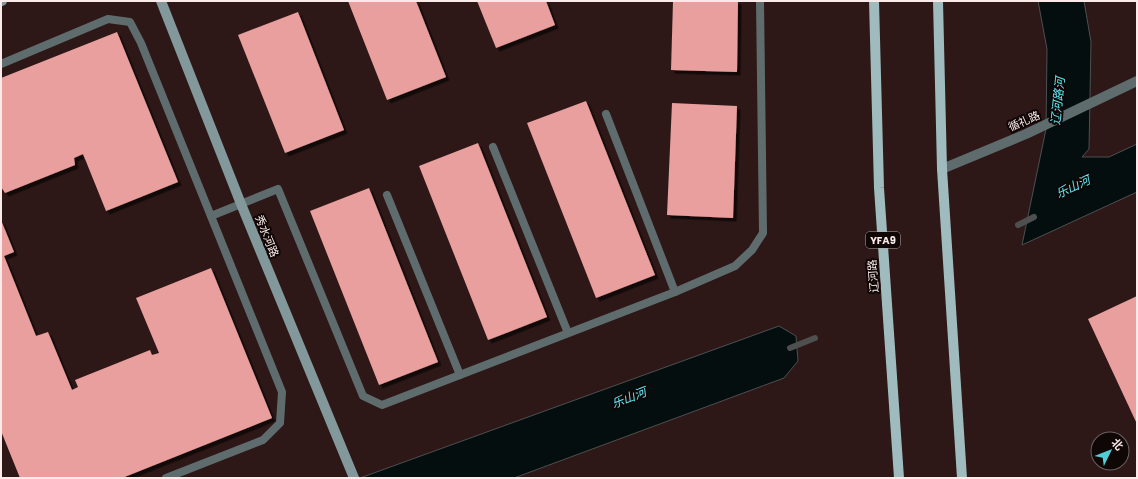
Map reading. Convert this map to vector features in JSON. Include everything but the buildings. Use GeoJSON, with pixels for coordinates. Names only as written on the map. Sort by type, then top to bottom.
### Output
{"type":"FeatureCollection","features":[{"type":"Feature","properties":{"kind":"main road","name":"辽河路"},"geometry":{"type":"LineString","coordinates":[[874,1],[879,188],[899,478]]}},
{"type":"Feature","properties":{"kind":"main road"},"geometry":{"type":"LineString","coordinates":[[938,1],[942,170],[962,478]]}},
{"type":"Feature","properties":{"kind":"street","name":"秀水河路"},"geometry":{"type":"LineString","coordinates":[[161,1],[241,204],[352,473]]}},
{"type":"Feature","properties":{"kind":"street","name":"循礼路"},"geometry":{"type":"LineString","coordinates":[[942,170],[1026,134],[1137,81]]}},
{"type":"Feature","properties":{"kind":"lane"},"geometry":{"type":"LineString","coordinates":[[211,216],[278,189],[363,396],[382,405],[675,292],[735,266],[752,250],[763,233],[760,1]]}},
{"type":"Feature","properties":{"kind":"lane"},"geometry":{"type":"LineString","coordinates":[[1,64],[108,18],[130,22],[142,43],[282,392],[280,423],[263,440],[166,478]]}},
{"type":"Feature","properties":{"kind":"lane"},"geometry":{"type":"LineString","coordinates":[[606,114],[675,292]]}},
{"type":"Feature","properties":{"kind":"lane"},"geometry":{"type":"LineString","coordinates":[[493,147],[568,333]]}},
{"type":"Feature","properties":{"kind":"lane"},"geometry":{"type":"LineString","coordinates":[[387,195],[460,375]]}},
{"type":"Feature","properties":{"kind":"water","name":"辽河路河"},"geometry":{"type":"Polygon","coordinates":[[[1038,1],[1084,1],[1091,42],[1089,149],[1082,157],[1109,157],[1137,144],[1137,192],[1022,245],[1046,129],[1047,49],[1038,1]]]}},
{"type":"Feature","properties":{"kind":"water"},"geometry":{"type":"Polygon","coordinates":[[[779,326],[796,336],[798,361],[784,378],[514,478],[360,478],[779,326]]]}},
{"type":"Feature","properties":{"kind":"waterway","name":"乐山河"},"geometry":{"type":"LineString","coordinates":[[1018,225],[1034,217]]}},
{"type":"Feature","properties":{"kind":"waterway","name":"乐山河"},"geometry":{"type":"LineString","coordinates":[[790,348],[815,338]]}}]}
